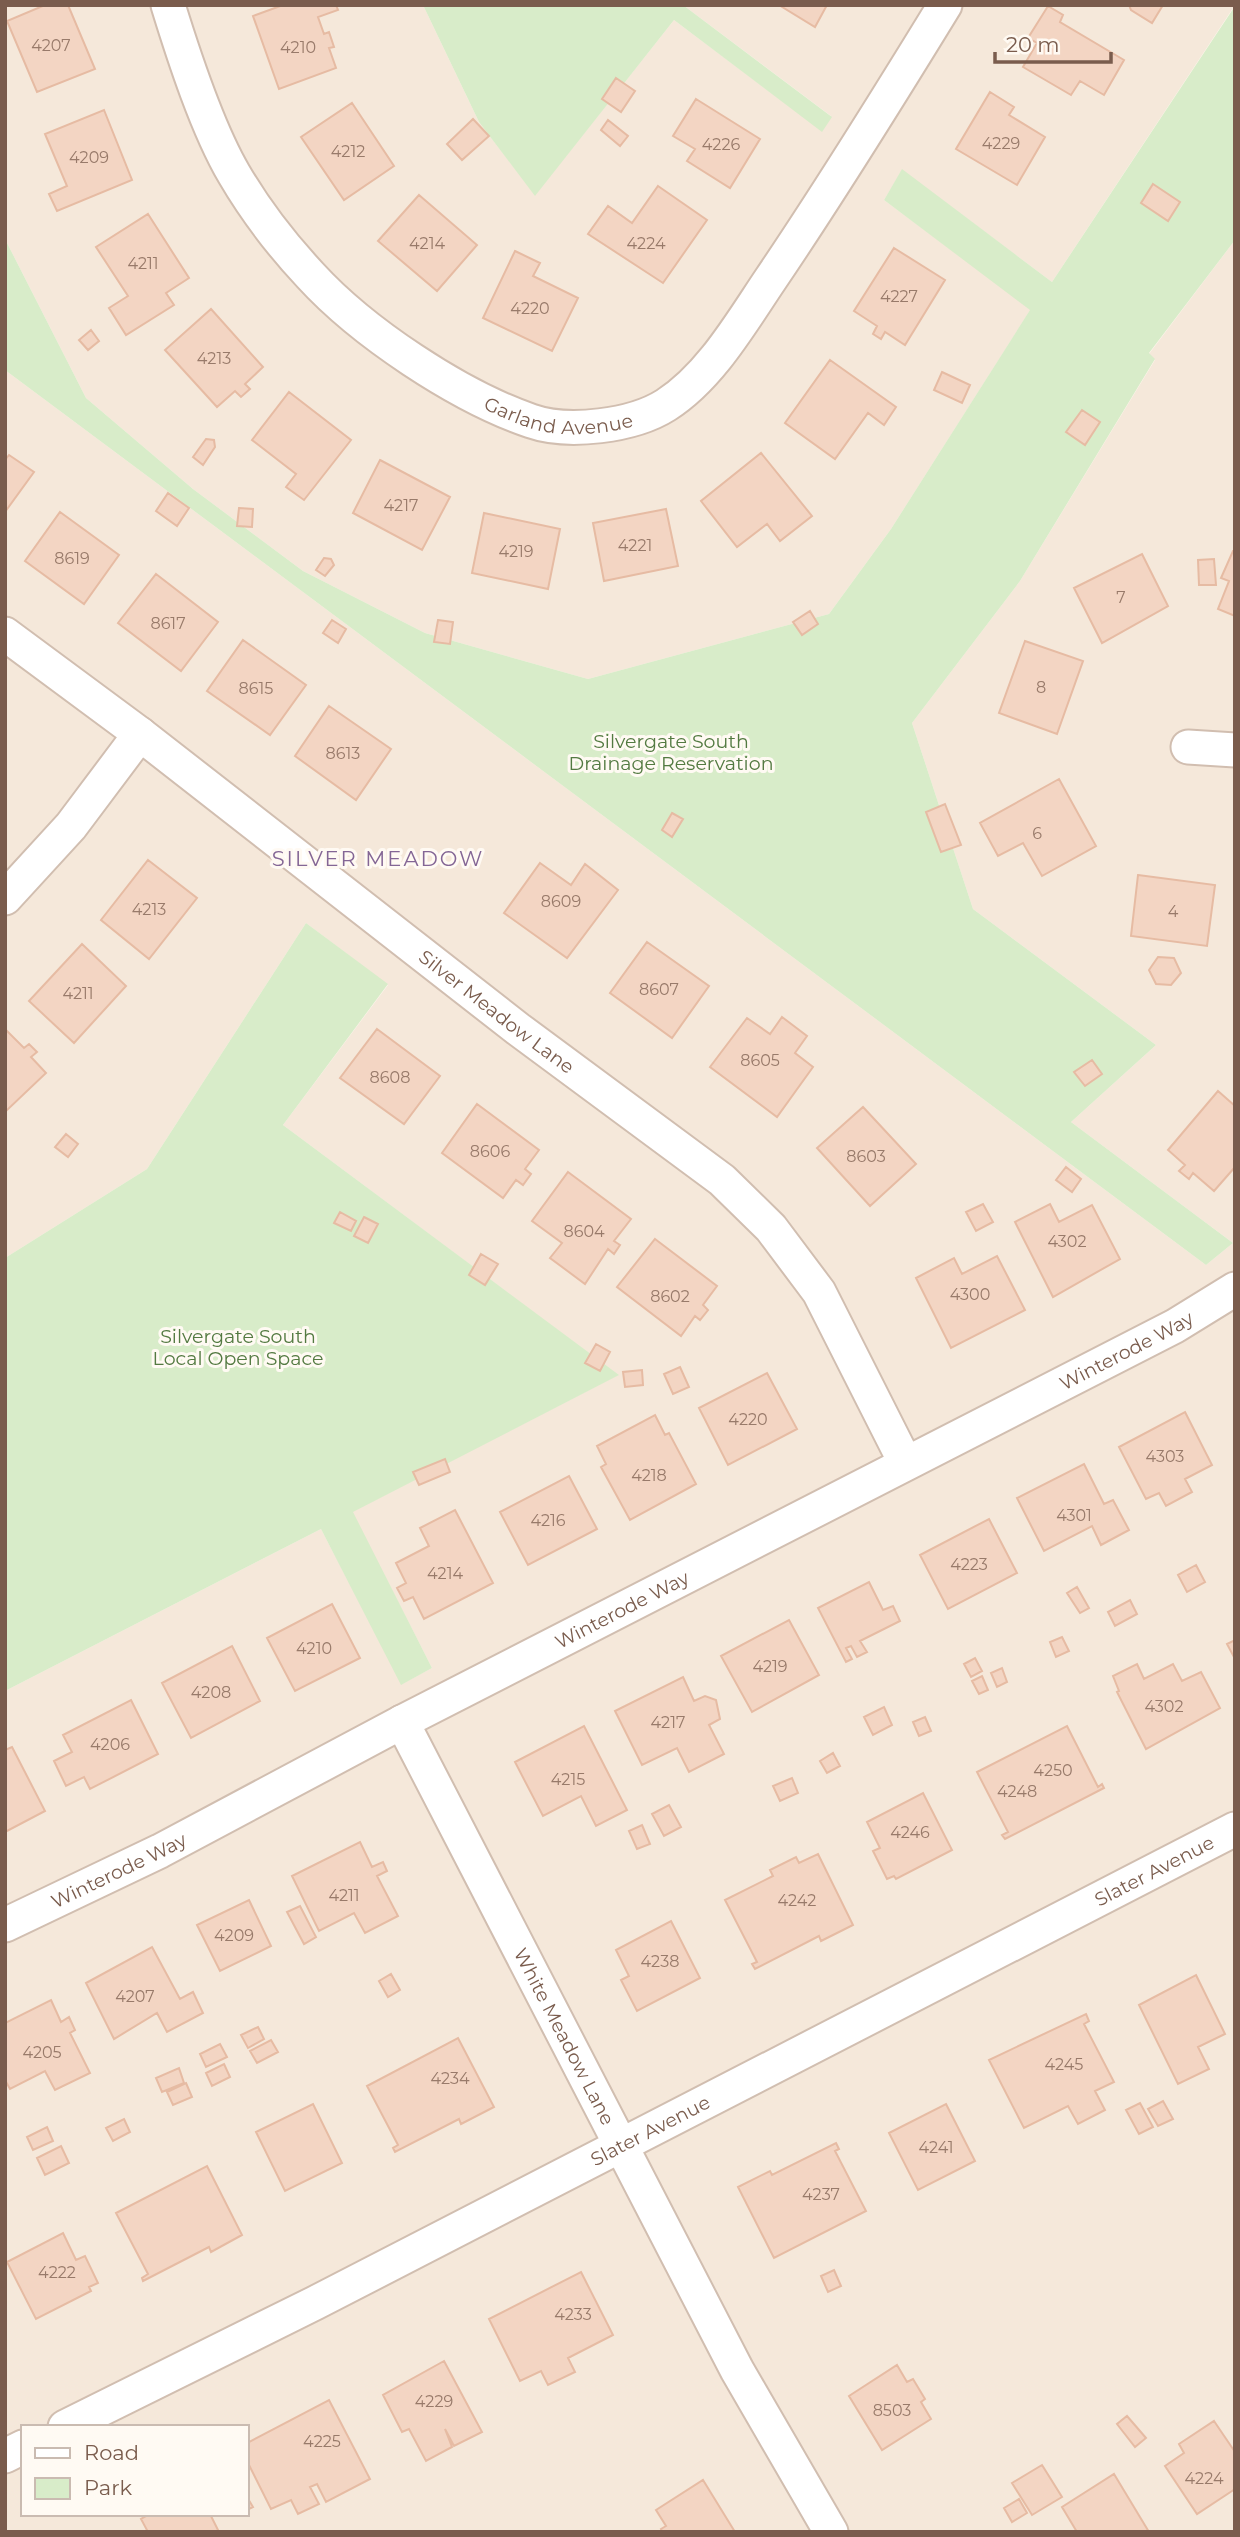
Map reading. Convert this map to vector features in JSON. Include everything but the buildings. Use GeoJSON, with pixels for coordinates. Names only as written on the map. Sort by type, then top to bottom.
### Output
{"type":"FeatureCollection","features":[{"type":"Feature","properties":{"kind":"street","name":"Garland Avenue"},"geometry":{"type":"LineString","coordinates":[[168,5],[233,172],[261,214],[311,276],[396,348],[442,378],[533,422],[570,426],[608,426],[643,415],[664,406],[693,384],[741,323],[830,192],[945,5]]}},
{"type":"Feature","properties":{"kind":"street","name":"Silver Meadow Lane"},"geometry":{"type":"LineString","coordinates":[[5,634],[140,734],[518,1029],[732,1190],[771,1228],[819,1292],[905,1462]]}},
{"type":"Feature","properties":{"kind":"street"},"geometry":{"type":"LineString","coordinates":[[5,898],[71,826],[140,734]]}},
{"type":"Feature","properties":{"kind":"street"},"geometry":{"type":"LineString","coordinates":[[1188,747],[1235,750]]}},
{"type":"Feature","properties":{"kind":"street","name":"Winterode Way"},"geometry":{"type":"LineString","coordinates":[[5,1925],[160,1851],[402,1722],[1175,1326],[1235,1289]]}},
{"type":"Feature","properties":{"kind":"street","name":"White Meadow Lane"},"geometry":{"type":"LineString","coordinates":[[402,1722],[737,2370],[831,2532]]}},
{"type":"Feature","properties":{"kind":"street","name":"Slater Avenue"},"geometry":{"type":"LineString","coordinates":[[69,2425],[315,2303],[1235,1829]]}},
{"type":"Feature","properties":{"kind":"street"},"geometry":{"type":"LineString","coordinates":[[5,2456],[21,2448]]}},
{"type":"Feature","properties":{"kind":"shaded area"},"geometry":{"type":"Polygon","coordinates":[[[5,5],[423,5],[479,122],[535,195],[674,20],[822,131],[831,116],[683,5],[1235,5],[1052,282],[902,170],[884,200],[1031,309],[891,529],[829,614],[588,679],[425,633],[303,571],[193,489],[86,398],[5,239],[5,5]]]}},
{"type":"Feature","properties":{"kind":"shaded area"},"geometry":{"type":"Polygon","coordinates":[[[1235,240],[1235,2532],[5,2532],[5,1691],[321,1529],[402,1684],[432,1668],[352,1512],[618,1375],[283,1125],[388,985],[306,923],[147,1169],[5,1258],[5,370],[1206,1265],[1233,1243],[1071,1122],[1156,1045],[973,909],[912,723],[1020,581],[1155,360],[1149,354],[1235,240]]]}},
{"type":"Feature","properties":{"kind":"green space"},"geometry":{"type":"Polygon","coordinates":[[[423,5],[683,5],[832,117],[822,132],[674,20],[535,196],[479,122],[423,5]]]}},
{"type":"Feature","properties":{"kind":"green space","name":"Silvergate South Drainage Reservation"},"geometry":{"type":"Polygon","coordinates":[[[1235,6],[1235,240],[1149,353],[1155,359],[1020,581],[912,723],[973,909],[1156,1045],[1071,1122],[1233,1243],[1206,1265],[5,370],[5,239],[86,398],[193,489],[303,571],[425,633],[588,679],[829,614],[891,529],[1030,310],[884,200],[902,169],[1052,282],[1235,6]]]}},
{"type":"Feature","properties":{"kind":"green space","name":"Silvergate South Local Open Space"},"geometry":{"type":"Polygon","coordinates":[[[306,923],[388,984],[283,1125],[619,1375],[353,1512],[432,1668],[401,1685],[321,1529],[5,1691],[5,1258],[147,1169],[306,923]]]}},
{"type":"Feature","properties":{"kind":"district","name":"SILVER MEADOW"},"geometry":{"type":"Point","coordinates":[378,858]}}]}
